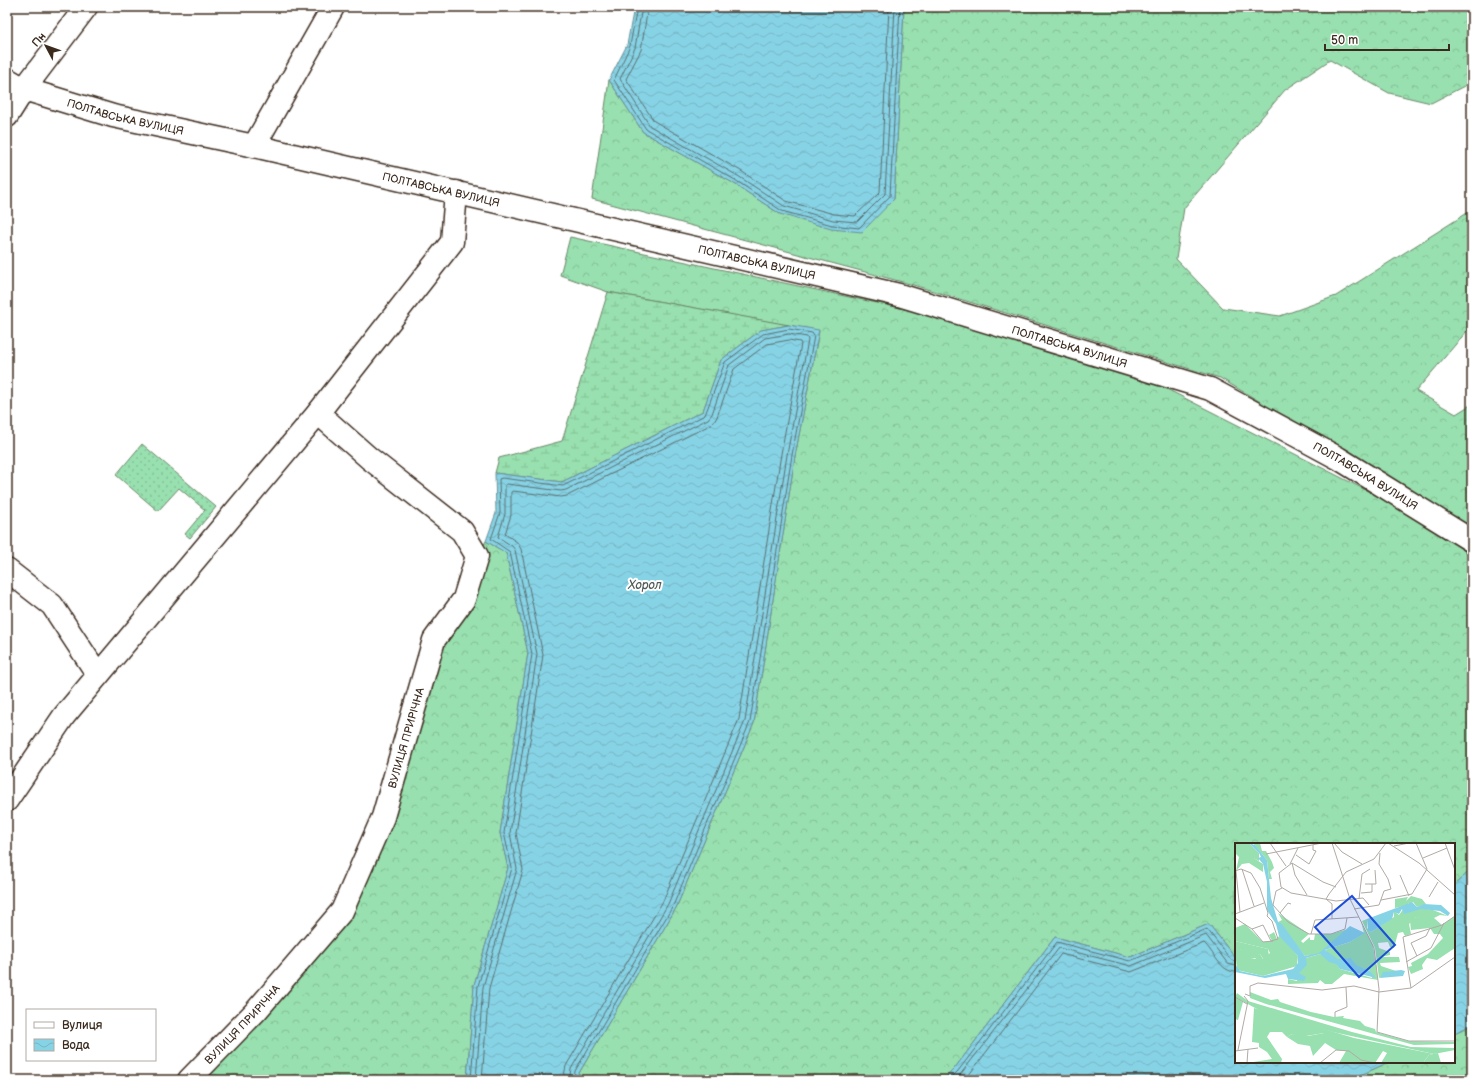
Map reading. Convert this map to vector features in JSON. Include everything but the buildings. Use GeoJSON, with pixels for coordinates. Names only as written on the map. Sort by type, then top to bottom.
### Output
{"type":"FeatureCollection","features":[{"type":"Feature","properties":{"kind":"street"},"geometry":{"type":"LineString","coordinates":[[7,116],[16,84],[86,7]]}},
{"type":"Feature","properties":{"kind":"street"},"geometry":{"type":"LineString","coordinates":[[254,146],[333,7]]}},
{"type":"Feature","properties":{"kind":"street","name":"ПОЛТАВСЬКА ВУЛИЦЯ"},"geometry":{"type":"LineString","coordinates":[[16,84],[113,116],[254,146],[456,192],[899,295],[1210,389],[1338,458],[1472,541]]}},
{"type":"Feature","properties":{"kind":"street"},"geometry":{"type":"LineString","coordinates":[[7,800],[64,716],[318,413],[452,242],[456,192]]}},
{"type":"Feature","properties":{"kind":"street","name":"ВУЛИЦЯ ПРИРІЧНА"},"geometry":{"type":"LineString","coordinates":[[189,1080],[256,1011],[342,911],[383,817],[434,640],[464,599],[477,556],[462,531],[369,458],[318,413]]}},
{"type":"Feature","properties":{"kind":"street"},"geometry":{"type":"LineString","coordinates":[[7,570],[52,605],[98,674]]}},
{"type":"Feature","properties":{"kind":"green space"},"geometry":{"type":"Polygon","coordinates":[[[904,7],[1472,7],[1472,82],[1431,103],[1389,93],[1330,60],[1285,90],[1184,208],[1176,259],[1223,308],[1280,316],[1336,296],[1472,210],[1472,325],[1416,391],[1456,414],[1472,404],[1472,528],[1220,378],[910,284],[592,199],[609,80],[643,132],[733,183],[780,214],[894,199],[904,7]]]}},
{"type":"Feature","properties":{"kind":"green space"},"geometry":{"type":"Polygon","coordinates":[[[570,237],[933,315],[1149,380],[1413,514],[1472,556],[1472,869],[1455,884],[1455,843],[1235,843],[1235,958],[1209,924],[1130,957],[1055,937],[954,1069],[943,1080],[577,1080],[579,1073],[676,908],[754,723],[795,456],[819,331],[608,292],[560,275],[570,237]]]}},
{"type":"Feature","properties":{"kind":"green space"},"geometry":{"type":"Polygon","coordinates":[[[608,292],[789,325],[761,330],[721,360],[703,411],[562,482],[495,473],[499,458],[562,441],[608,292]]]}},
{"type":"Feature","properties":{"kind":"green space"},"geometry":{"type":"Polygon","coordinates":[[[142,444],[216,507],[190,538],[185,534],[205,510],[179,488],[158,511],[116,475],[142,444]]]}},
{"type":"Feature","properties":{"kind":"green space"},"geometry":{"type":"Polygon","coordinates":[[[486,541],[506,553],[528,653],[500,833],[508,868],[474,985],[467,1080],[189,1080],[342,911],[434,640],[486,541]]]}},
{"type":"Feature","properties":{"kind":"green space"},"geometry":{"type":"Polygon","coordinates":[[[1472,1025],[1472,1078],[1469,1080],[1350,1080],[1387,1063],[1455,1063],[1455,1033],[1472,1025]]]}},
{"type":"Feature","properties":{"kind":"water"},"geometry":{"type":"Polygon","coordinates":[[[634,7],[904,7],[894,199],[862,232],[831,229],[780,214],[733,183],[643,132],[609,80],[627,45],[634,7]]]}},
{"type":"Feature","properties":{"kind":"water","name":"Хорол"},"geometry":{"type":"Polygon","coordinates":[[[789,325],[819,330],[795,456],[754,723],[676,908],[579,1073],[577,1080],[467,1080],[474,985],[508,868],[500,833],[528,653],[506,553],[486,541],[496,513],[495,473],[562,482],[703,411],[721,360],[761,330],[789,325]]]}},
{"type":"Feature","properties":{"kind":"water"},"geometry":{"type":"Polygon","coordinates":[[[1472,869],[1472,1025],[1455,1033],[1455,884],[1472,869]]]}},
{"type":"Feature","properties":{"kind":"water"},"geometry":{"type":"Polygon","coordinates":[[[1209,924],[1235,958],[1235,1063],[1387,1063],[1350,1080],[943,1080],[954,1069],[1055,937],[1130,957],[1209,924]]]}}]}
